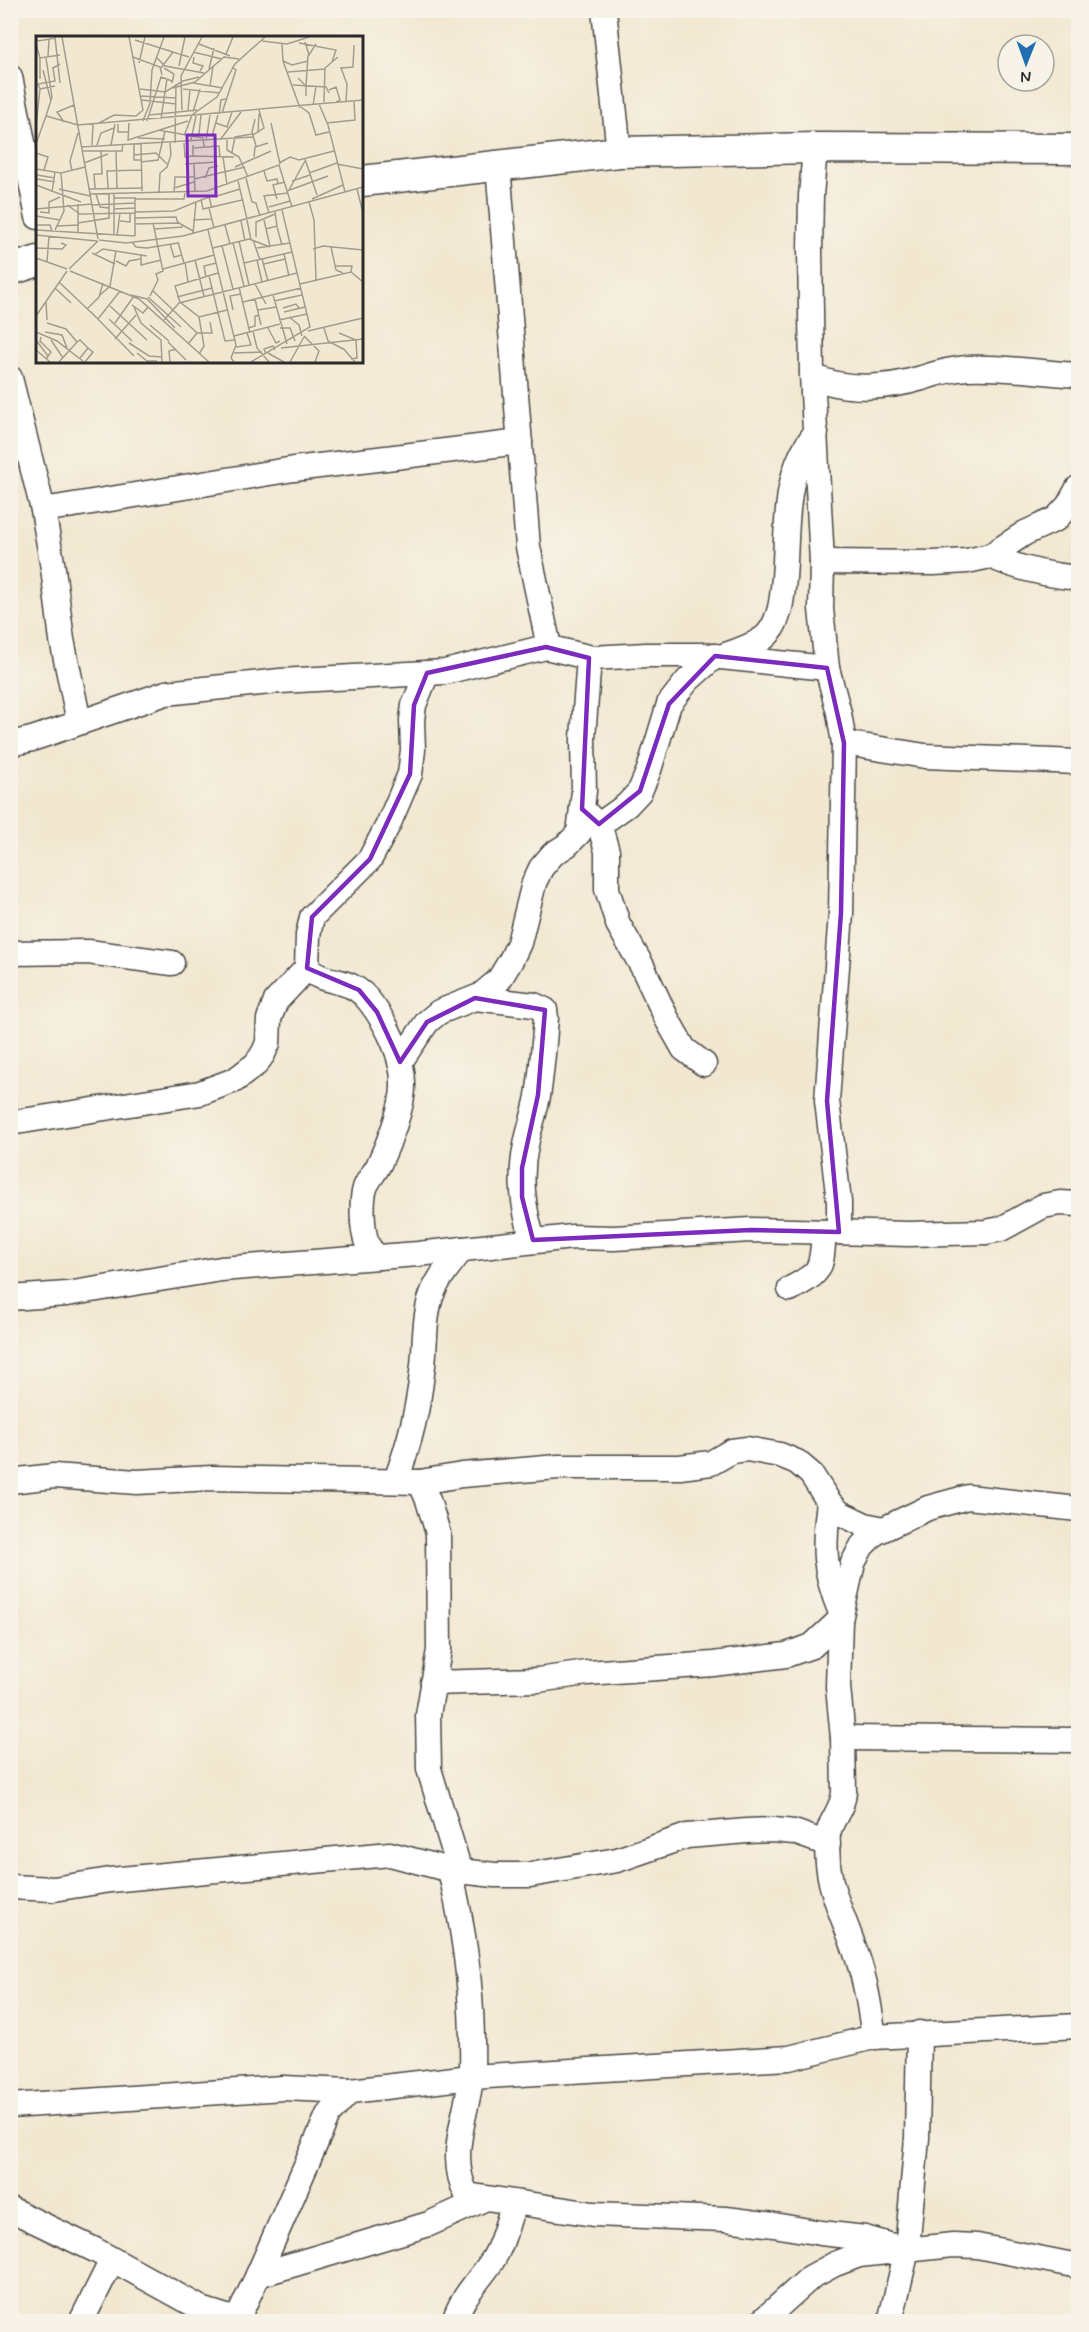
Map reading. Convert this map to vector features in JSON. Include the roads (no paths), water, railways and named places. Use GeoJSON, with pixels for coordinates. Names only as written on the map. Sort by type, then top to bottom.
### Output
{"type":"FeatureCollection","features":[{"type":"Feature","properties":{"kind":"street"},"geometry":{"type":"LineString","coordinates":[[604,10],[619,152]]}},
{"type":"Feature","properties":{"kind":"street"},"geometry":{"type":"LineString","coordinates":[[10,77],[36,208]]}},
{"type":"Feature","properties":{"kind":"street"},"geometry":{"type":"LineString","coordinates":[[790,1288],[809,1279],[817,1272],[832,1232],[839,1202],[827,1101],[841,913],[844,743],[827,668],[821,609],[822,562],[813,376],[811,218],[815,148]]}},
{"type":"Feature","properties":{"kind":"street"},"geometry":{"type":"LineString","coordinates":[[363,181],[619,152],[815,148],[1078,149]]}},
{"type":"Feature","properties":{"kind":"street"},"geometry":{"type":"LineString","coordinates":[[498,165],[528,547],[549,647]]}},
{"type":"Feature","properties":{"kind":"street"},"geometry":{"type":"LineString","coordinates":[[10,270],[36,262]]}},
{"type":"Feature","properties":{"kind":"street"},"geometry":{"type":"LineString","coordinates":[[813,376],[827,383],[857,386],[907,381],[966,368],[1078,375]]}},
{"type":"Feature","properties":{"kind":"street"},"geometry":{"type":"LineString","coordinates":[[10,378],[43,510],[62,640],[79,723]]}},
{"type":"Feature","properties":{"kind":"street"},"geometry":{"type":"LineString","coordinates":[[400,1062],[427,1022],[440,1012],[480,996],[499,980],[519,943],[534,883],[541,868],[579,833],[590,817],[627,805],[640,791],[652,761],[669,704],[687,681],[717,657],[766,636],[776,622],[782,596],[791,490],[796,464],[806,444],[816,433]]}},
{"type":"Feature","properties":{"kind":"street"},"geometry":{"type":"LineString","coordinates":[[43,510],[294,469],[520,442]]}},
{"type":"Feature","properties":{"kind":"street"},"geometry":{"type":"LineString","coordinates":[[822,562],[934,563],[967,561],[990,556],[1026,533],[1056,519],[1068,506],[1078,488]]}},
{"type":"Feature","properties":{"kind":"street"},"geometry":{"type":"LineString","coordinates":[[990,556],[1017,568],[1036,573],[1078,578]]}},
{"type":"Feature","properties":{"kind":"street"},"geometry":{"type":"LineString","coordinates":[[10,744],[166,693],[280,681],[445,672],[549,647],[589,658],[665,654],[827,668]]}},
{"type":"Feature","properties":{"kind":"street"},"geometry":{"type":"LineString","coordinates":[[589,658],[583,738],[584,791],[590,817],[606,851],[607,889],[618,924],[642,966],[667,1019],[684,1049],[704,1064]]}},
{"type":"Feature","properties":{"kind":"street"},"geometry":{"type":"LineString","coordinates":[[10,1123],[200,1093],[235,1080],[256,1064],[268,1043],[269,1019],[276,1001],[307,968],[308,935],[312,917],[370,859],[388,825],[410,774],[414,705],[427,673]]}},
{"type":"Feature","properties":{"kind":"street"},"geometry":{"type":"LineString","coordinates":[[844,743],[925,756],[1078,762]]}},
{"type":"Feature","properties":{"kind":"street"},"geometry":{"type":"LineString","coordinates":[[10,953],[88,952],[171,963]]}},
{"type":"Feature","properties":{"kind":"street"},"geometry":{"type":"LineString","coordinates":[[307,968],[317,976],[339,980],[359,990],[388,1030],[400,1062],[403,1075],[402,1100],[378,1166],[366,1186],[363,1200],[367,1243],[378,1257]]}},
{"type":"Feature","properties":{"kind":"street"},"geometry":{"type":"LineString","coordinates":[[475,998],[534,1005],[545,1010],[538,1095],[522,1168],[522,1197],[533,1240]]}},
{"type":"Feature","properties":{"kind":"street"},"geometry":{"type":"LineString","coordinates":[[10,1298],[67,1294],[221,1269],[378,1257],[572,1237],[614,1238],[751,1230],[986,1232],[1001,1229],[1043,1206],[1060,1203],[1078,1204]]}},
{"type":"Feature","properties":{"kind":"street"},"geometry":{"type":"LineString","coordinates":[[396,1480],[413,1429],[419,1398],[423,1369],[424,1331],[431,1298],[439,1279],[462,1249]]}},
{"type":"Feature","properties":{"kind":"street"},"geometry":{"type":"LineString","coordinates":[[10,1481],[54,1476],[137,1482],[212,1478],[420,1482],[462,1475],[558,1467],[680,1467],[711,1463],[732,1451],[747,1449],[780,1455],[801,1464],[840,1513],[853,1520],[884,1529]]}},
{"type":"Feature","properties":{"kind":"street"},"geometry":{"type":"LineString","coordinates":[[420,1482],[438,1533],[439,1650],[428,1715],[429,1769],[455,1870],[467,1956],[472,2037],[471,2077],[456,2154],[461,2181],[467,2195],[593,2214],[726,2219],[865,2238],[907,2250]]}},
{"type":"Feature","properties":{"kind":"street"},"geometry":{"type":"LineString","coordinates":[[874,2037],[867,1991],[857,1956],[832,1892],[829,1872],[828,1834],[843,1804],[843,1738],[838,1687],[840,1616],[853,1563],[862,1546],[875,1533],[928,1508],[968,1497],[1078,1509]]}},
{"type":"Feature","properties":{"kind":"street"},"geometry":{"type":"LineString","coordinates":[[829,1502],[825,1541],[826,1568],[840,1616]]}},
{"type":"Feature","properties":{"kind":"street"},"geometry":{"type":"LineString","coordinates":[[433,1683],[538,1680],[587,1673],[678,1667],[786,1655],[812,1646],[840,1616]]}},
{"type":"Feature","properties":{"kind":"street"},"geometry":{"type":"LineString","coordinates":[[843,1738],[1078,1740]]}},
{"type":"Feature","properties":{"kind":"street"},"geometry":{"type":"LineString","coordinates":[[10,1887],[54,1889],[110,1880],[382,1854],[408,1857],[428,1865],[455,1870],[518,1875],[560,1872],[617,1860],[687,1836],[747,1831],[794,1832],[828,1844]]}},
{"type":"Feature","properties":{"kind":"street"},"geometry":{"type":"LineString","coordinates":[[10,2106],[283,2088],[350,2091],[471,2077],[789,2058],[874,2037],[1078,2026]]}},
{"type":"Feature","properties":{"kind":"street"},"geometry":{"type":"LineString","coordinates":[[890,2322],[907,2250],[917,2138],[919,2033]]}},
{"type":"Feature","properties":{"kind":"street"},"geometry":{"type":"LineString","coordinates":[[10,2209],[112,2260],[204,2310],[236,2321],[328,2115],[350,2091]]}},
{"type":"Feature","properties":{"kind":"street"},"geometry":{"type":"LineString","coordinates":[[258,2275],[429,2223],[484,2199]]}},
{"type":"Feature","properties":{"kind":"street"},"geometry":{"type":"LineString","coordinates":[[454,2322],[460,2304],[469,2289],[494,2260],[514,2203]]}},
{"type":"Feature","properties":{"kind":"street"},"geometry":{"type":"LineString","coordinates":[[761,2322],[811,2277],[835,2264],[859,2255],[953,2245],[977,2246],[1078,2266]]}},
{"type":"Feature","properties":{"kind":"street"},"geometry":{"type":"LineString","coordinates":[[81,2322],[112,2260]]}}]}
